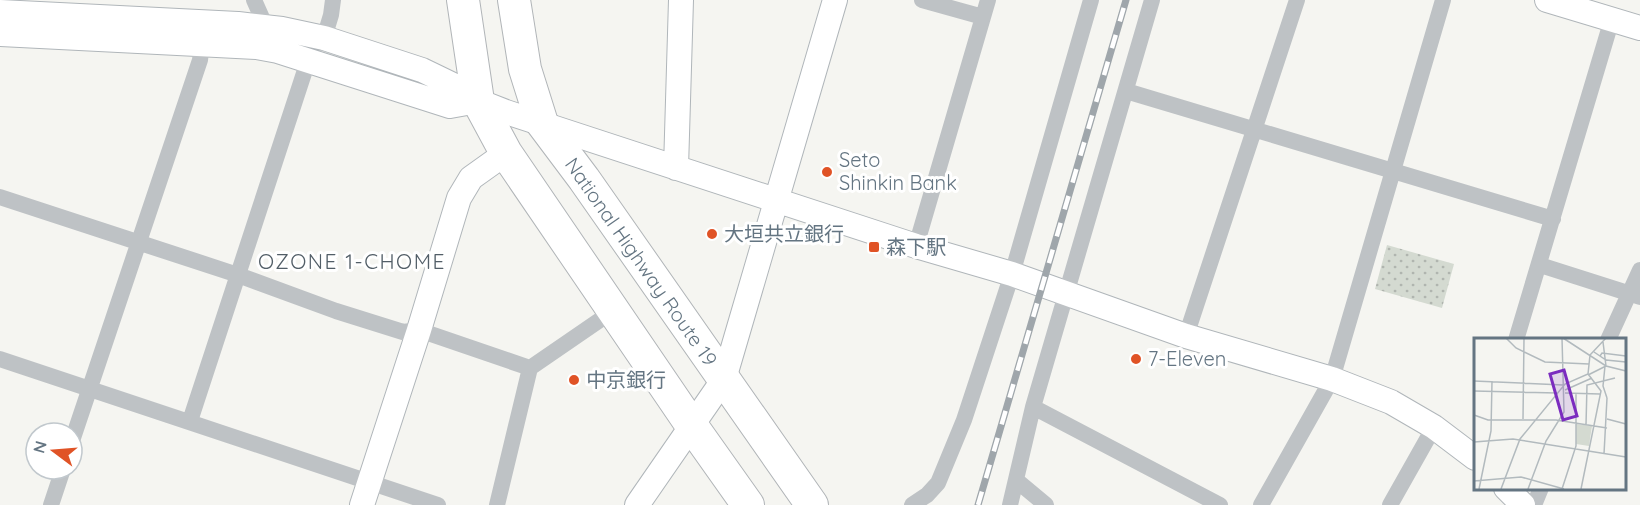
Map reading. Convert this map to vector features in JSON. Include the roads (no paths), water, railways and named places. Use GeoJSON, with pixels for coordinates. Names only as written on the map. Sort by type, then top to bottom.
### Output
{"type":"FeatureCollection","features":[{"type":"Feature","properties":{"kind":"highway"},"geometry":{"type":"LineString","coordinates":[[463,0],[478,101],[506,153],[748,505]]}},
{"type":"Feature","properties":{"kind":"highway","name":"National Highway Route 19"},"geometry":{"type":"LineString","coordinates":[[514,0],[525,69],[542,123],[584,179],[812,505]]}},
{"type":"Feature","properties":{"kind":"street"},"geometry":{"type":"LineString","coordinates":[[254,0],[266,27]]}},
{"type":"Feature","properties":{"kind":"street"},"geometry":{"type":"LineString","coordinates":[[324,38],[333,0]]}},
{"type":"Feature","properties":{"kind":"street"},"geometry":{"type":"LineString","coordinates":[[676,168],[681,0]]}},
{"type":"Feature","properties":{"kind":"street"},"geometry":{"type":"LineString","coordinates":[[637,505],[724,379],[835,0]]}},
{"type":"Feature","properties":{"kind":"street"},"geometry":{"type":"LineString","coordinates":[[922,0],[982,17]]}},
{"type":"Feature","properties":{"kind":"street"},"geometry":{"type":"LineString","coordinates":[[915,246],[988,0]]}},
{"type":"Feature","properties":{"kind":"street"},"geometry":{"type":"LineString","coordinates":[[912,505],[927,495],[938,483],[946,468],[988,350],[1091,0]]}},
{"type":"Feature","properties":{"kind":"street"},"geometry":{"type":"LineString","coordinates":[[1010,505],[1033,407],[1152,0]]}},
{"type":"Feature","properties":{"kind":"street"},"geometry":{"type":"LineString","coordinates":[[1186,336],[1297,0]]}},
{"type":"Feature","properties":{"kind":"street"},"geometry":{"type":"LineString","coordinates":[[1261,505],[1332,379],[1443,0]]}},
{"type":"Feature","properties":{"kind":"street"},"geometry":{"type":"LineString","coordinates":[[1547,0],[1640,28]]}},
{"type":"Feature","properties":{"kind":"street"},"geometry":{"type":"LineString","coordinates":[[0,12],[238,24],[324,38],[422,70],[453,85],[478,101],[542,123],[915,246],[1012,274],[1186,336],[1332,379],[1391,402],[1434,427],[1474,457]]}},
{"type":"Feature","properties":{"kind":"street"},"geometry":{"type":"LineString","coordinates":[[1517,338],[1612,19]]}},
{"type":"Feature","properties":{"kind":"street"},"geometry":{"type":"LineString","coordinates":[[0,34],[256,47],[278,51],[450,106],[478,101]]}},
{"type":"Feature","properties":{"kind":"street"},"geometry":{"type":"LineString","coordinates":[[79,421],[200,60],[202,44]]}},
{"type":"Feature","properties":{"kind":"street"},"geometry":{"type":"LineString","coordinates":[[190,421],[308,61]]}},
{"type":"Feature","properties":{"kind":"street"},"geometry":{"type":"LineString","coordinates":[[1126,91],[1553,219]]}},
{"type":"Feature","properties":{"kind":"street"},"geometry":{"type":"LineString","coordinates":[[365,494],[419,330],[459,198],[471,178],[506,153]]}},
{"type":"Feature","properties":{"kind":"street"},"geometry":{"type":"LineString","coordinates":[[0,197],[238,275],[336,311],[404,332],[419,330],[531,368]]}},
{"type":"Feature","properties":{"kind":"street"},"geometry":{"type":"LineString","coordinates":[[1539,266],[1635,296]]}},
{"type":"Feature","properties":{"kind":"street"},"geometry":{"type":"LineString","coordinates":[[1609,338],[1635,296],[1640,270]]}},
{"type":"Feature","properties":{"kind":"street"},"geometry":{"type":"LineString","coordinates":[[497,505],[531,368],[613,311]]}},
{"type":"Feature","properties":{"kind":"street"},"geometry":{"type":"LineString","coordinates":[[0,359],[190,421],[365,494],[438,505]]}},
{"type":"Feature","properties":{"kind":"street"},"geometry":{"type":"LineString","coordinates":[[1033,407],[1220,505]]}},
{"type":"Feature","properties":{"kind":"street"},"geometry":{"type":"LineString","coordinates":[[1390,505],[1434,427]]}},
{"type":"Feature","properties":{"kind":"street"},"geometry":{"type":"LineString","coordinates":[[1016,480],[1046,505]]}},
{"type":"Feature","properties":{"kind":"street"},"geometry":{"type":"LineString","coordinates":[[51,505],[59,481]]}},
{"type":"Feature","properties":{"kind":"street"},"geometry":{"type":"LineString","coordinates":[[1507,490],[1523,505]]}},
{"type":"Feature","properties":{"kind":"street"},"geometry":{"type":"LineString","coordinates":[[1534,505],[1541,490]]}},
{"type":"Feature","properties":{"kind":"railway"},"geometry":{"type":"LineString","coordinates":[[978,505],[1126,0]]}},
{"type":"Feature","properties":{"kind":"place","name":"Seto Shinkin Bank"},"geometry":{"type":"Point","coordinates":[827,172]}},
{"type":"Feature","properties":{"kind":"place","name":"大垣共立銀行"},"geometry":{"type":"Point","coordinates":[712,234]}},
{"type":"Feature","properties":{"kind":"place","name":"森下駅"},"geometry":{"type":"Point","coordinates":[874,247]}},
{"type":"Feature","properties":{"kind":"place","name":"7-Eleven"},"geometry":{"type":"Point","coordinates":[1136,359]}},
{"type":"Feature","properties":{"kind":"place","name":"中京銀行"},"geometry":{"type":"Point","coordinates":[574,380]}},
{"type":"Feature","properties":{"kind":"district","name":"OZONE 1-CHOME"},"geometry":{"type":"Point","coordinates":[352,262]}}]}
